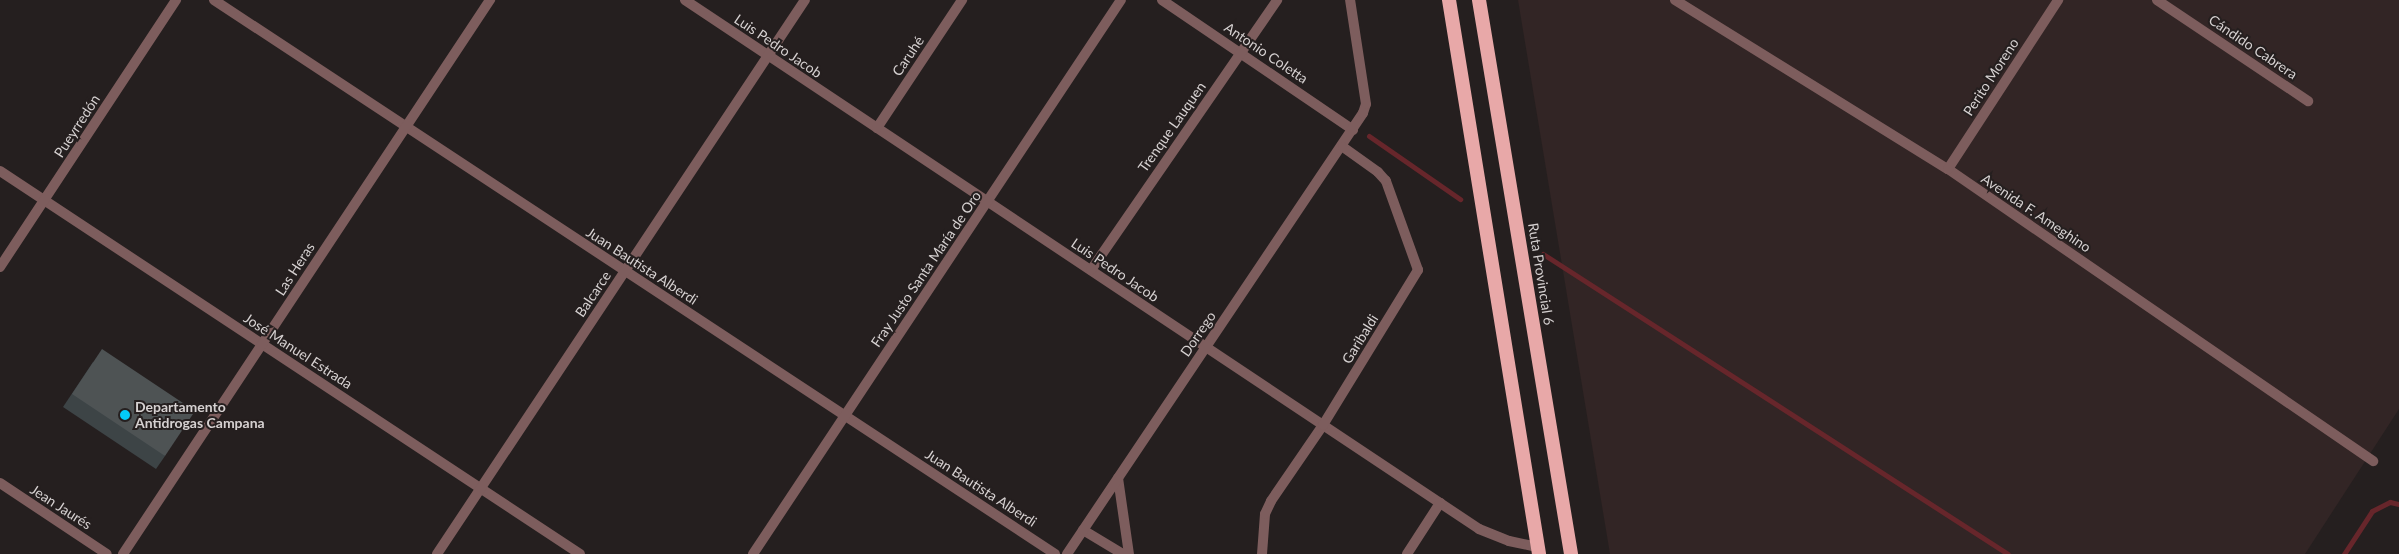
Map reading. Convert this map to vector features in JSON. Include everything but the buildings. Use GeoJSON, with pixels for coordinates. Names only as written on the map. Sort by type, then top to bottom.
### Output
{"type":"FeatureCollection","features":[{"type":"Feature","properties":{"kind":"highway"},"geometry":{"type":"LineString","coordinates":[[1449,0],[1539,551]]}},
{"type":"Feature","properties":{"kind":"highway","name":"Ruta Provincial 6"},"geometry":{"type":"LineString","coordinates":[[1479,0],[1571,554]]}},
{"type":"Feature","properties":{"kind":"street","name":"Pueyrredón"},"geometry":{"type":"LineString","coordinates":[[0,267],[176,0]]}},
{"type":"Feature","properties":{"kind":"street","name":"Juan Bautista Alberdi"},"geometry":{"type":"LineString","coordinates":[[214,0],[1056,554]]}},
{"type":"Feature","properties":{"kind":"street","name":"Las Heras"},"geometry":{"type":"LineString","coordinates":[[123,554],[490,0]]}},
{"type":"Feature","properties":{"kind":"street","name":"Luis Pedro Jacob"},"geometry":{"type":"LineString","coordinates":[[685,0],[1479,529],[1539,551]]}},
{"type":"Feature","properties":{"kind":"street","name":"Balcarce"},"geometry":{"type":"LineString","coordinates":[[437,554],[805,0]]}},
{"type":"Feature","properties":{"kind":"street","name":"Caruhé"},"geometry":{"type":"LineString","coordinates":[[877,128],[962,0]]}},
{"type":"Feature","properties":{"kind":"street","name":"Fray Justo Santa María de Oro"},"geometry":{"type":"LineString","coordinates":[[752,554],[1122,0]]}},
{"type":"Feature","properties":{"kind":"street","name":"Antonio Coletta"},"geometry":{"type":"LineString","coordinates":[[1162,0],[1353,130]]}},
{"type":"Feature","properties":{"kind":"street","name":"Trenque Lauquen"},"geometry":{"type":"LineString","coordinates":[[1091,270],[1277,0]]}},
{"type":"Feature","properties":{"kind":"street"},"geometry":{"type":"LineString","coordinates":[[1350,0],[1366,104],[1353,130]]}},
{"type":"Feature","properties":{"kind":"street","name":"Avenida F. Ameghino"},"geometry":{"type":"LineString","coordinates":[[1675,0],[1948,169],[2374,461]]}},
{"type":"Feature","properties":{"kind":"street","name":"Perito Moreno"},"geometry":{"type":"LineString","coordinates":[[1948,169],[2058,0]]}},
{"type":"Feature","properties":{"kind":"street","name":"Cándido Cabrera"},"geometry":{"type":"LineString","coordinates":[[2157,0],[2308,101]]}},
{"type":"Feature","properties":{"kind":"street","name":"Dorrego"},"geometry":{"type":"LineString","coordinates":[[1067,554],[1353,130]]}},
{"type":"Feature","properties":{"kind":"street","name":"Garibaldi"},"geometry":{"type":"LineString","coordinates":[[1262,554],[1265,514],[1271,501],[1323,425],[1418,270],[1386,182],[1378,172],[1343,147]]}},
{"type":"Feature","properties":{"kind":"street","name":"José Manuel Estrada"},"geometry":{"type":"LineString","coordinates":[[0,171],[580,554]]}},
{"type":"Feature","properties":{"kind":"street"},"geometry":{"type":"LineString","coordinates":[[1118,478],[1129,554]]}},
{"type":"Feature","properties":{"kind":"street","name":"Jean Jaurés"},"geometry":{"type":"LineString","coordinates":[[0,483],[107,554]]}},
{"type":"Feature","properties":{"kind":"street"},"geometry":{"type":"LineString","coordinates":[[1407,554],[1440,503]]}},
{"type":"Feature","properties":{"kind":"street"},"geometry":{"type":"LineString","coordinates":[[1083,530],[1123,554]]}},
{"type":"Feature","properties":{"kind":"shaded area"},"geometry":{"type":"Polygon","coordinates":[[[1518,0],[2399,0],[2399,409],[2305,554],[1610,554],[1518,0]]]}},
{"type":"Feature","properties":{"kind":"waterway"},"geometry":{"type":"LineString","coordinates":[[1369,136],[1460,199]]}},
{"type":"Feature","properties":{"kind":"waterway"},"geometry":{"type":"LineString","coordinates":[[1543,254],[2008,554]]}},
{"type":"Feature","properties":{"kind":"waterway"},"geometry":{"type":"LineString","coordinates":[[2344,554],[2372,511],[2390,502],[2399,504]]}},
{"type":"Feature","properties":{"kind":"place","name":"Departamento Antidrogas Campana"},"geometry":{"type":"Point","coordinates":[125,415]}}]}
